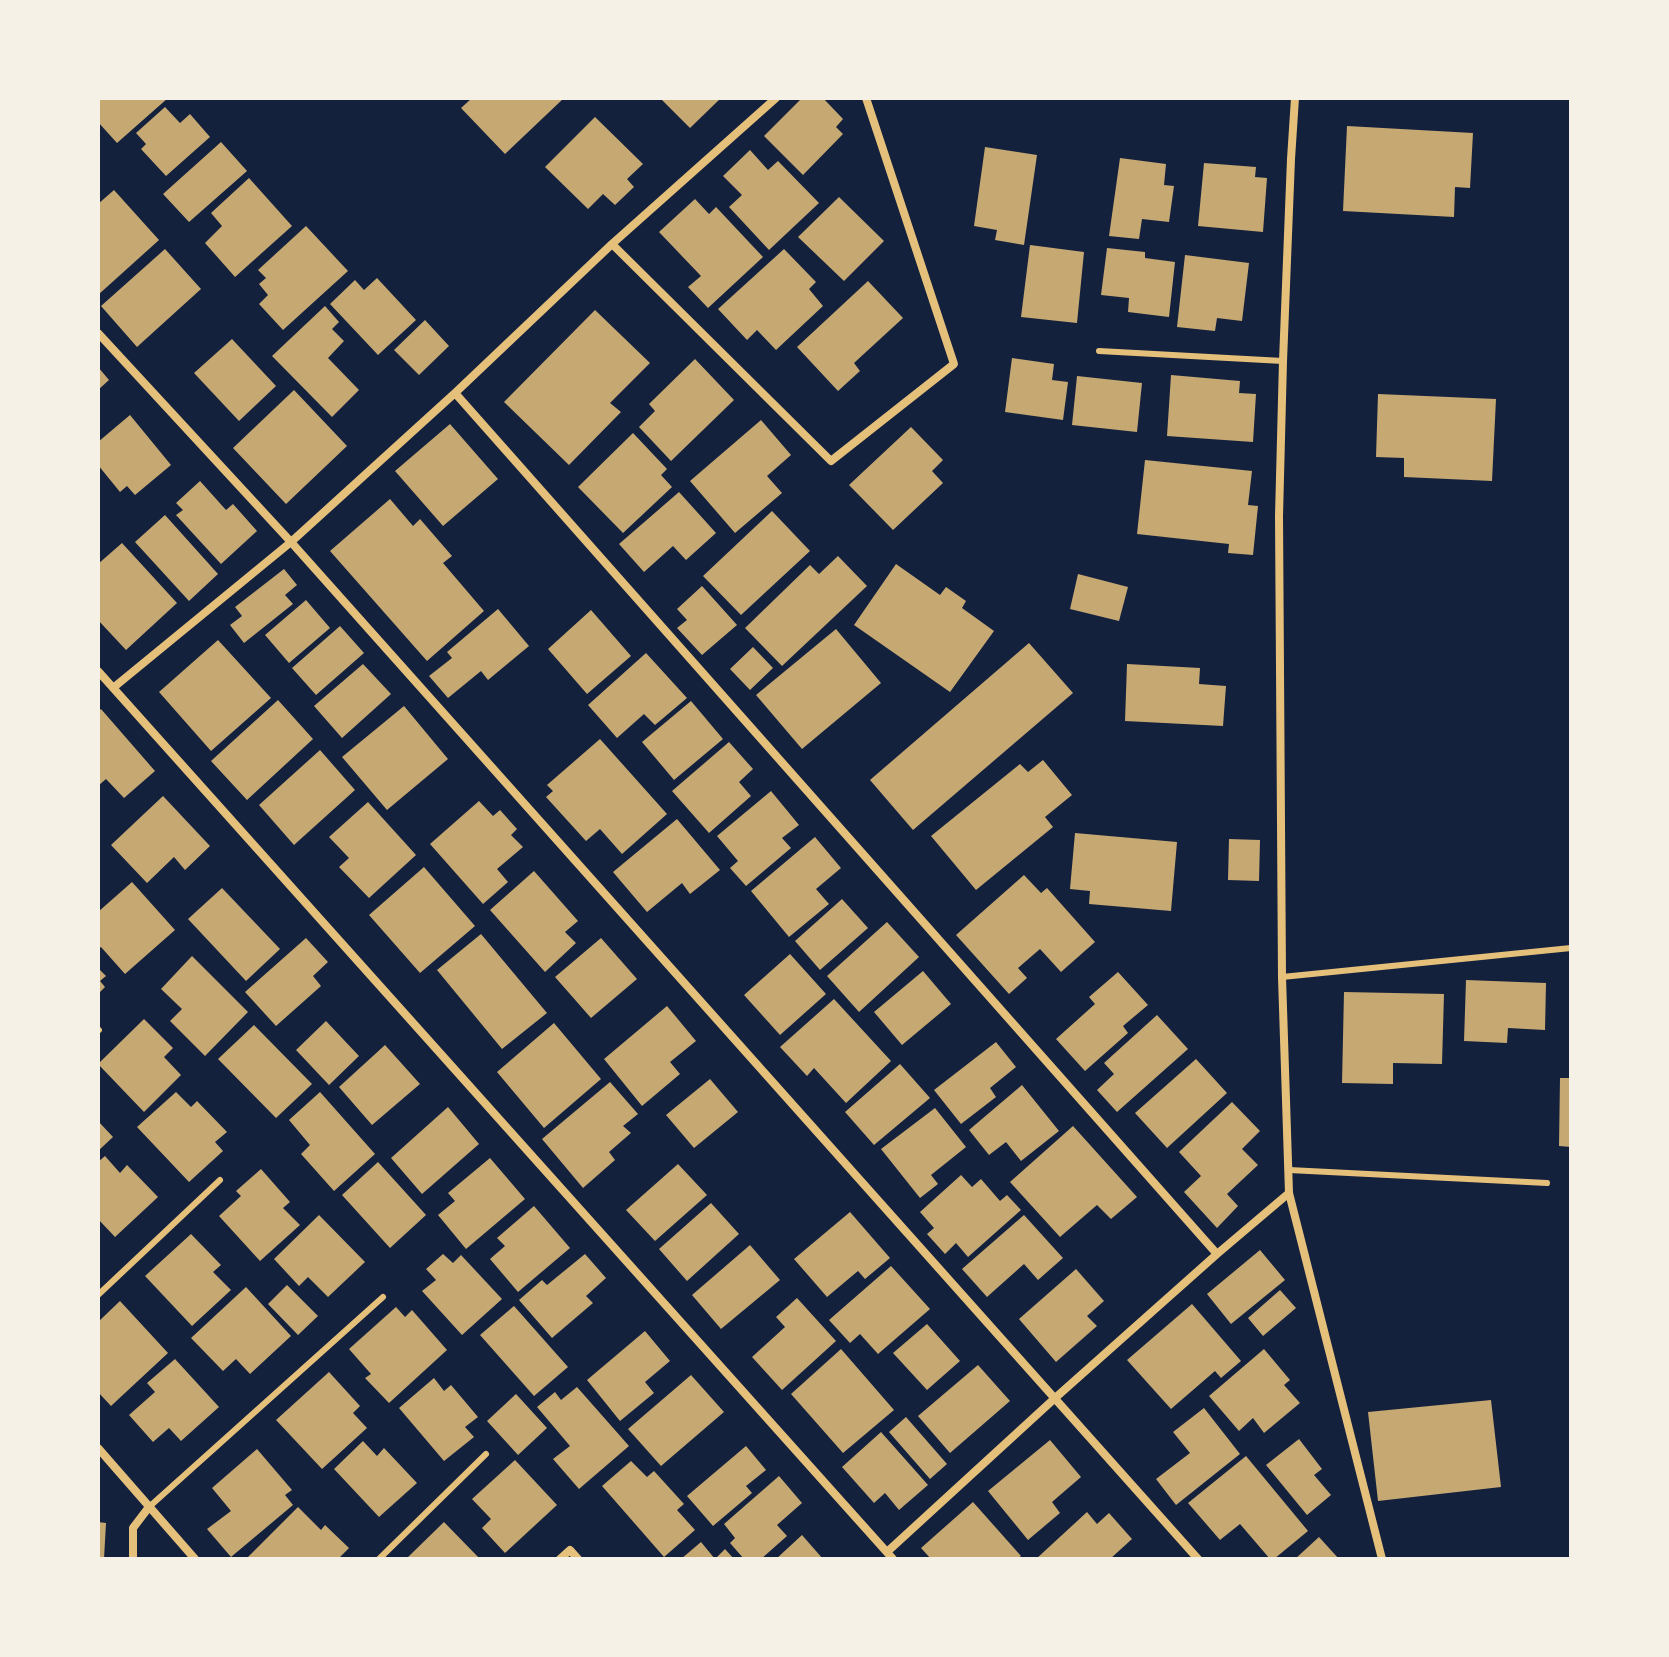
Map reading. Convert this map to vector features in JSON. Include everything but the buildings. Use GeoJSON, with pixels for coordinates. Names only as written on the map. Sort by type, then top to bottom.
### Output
{"type":"FeatureCollection","features":[{"type":"Feature","properties":{"kind":"street"},"geometry":{"type":"LineString","coordinates":[[113,688],[291,542],[612,244],[776,98]]}},
{"type":"Feature","properties":{"kind":"street"},"geometry":{"type":"LineString","coordinates":[[612,244],[831,461],[954,364],[866,98]]}},
{"type":"Feature","properties":{"kind":"street"},"geometry":{"type":"LineString","coordinates":[[1295,98],[1279,516],[1282,977],[1289,1193],[1382,1559]]}},
{"type":"Feature","properties":{"kind":"street"},"geometry":{"type":"LineString","coordinates":[[98,333],[291,542],[1198,1559]]}},
{"type":"Feature","properties":{"kind":"street"},"geometry":{"type":"LineString","coordinates":[[455,393],[1217,1254]]}},
{"type":"Feature","properties":{"kind":"street"},"geometry":{"type":"LineString","coordinates":[[98,671],[890,1555],[1054,1399],[1289,1193]]}},
{"type":"Feature","properties":{"kind":"street"},"geometry":{"type":"LineString","coordinates":[[98,1448],[195,1559]]}},
{"type":"Feature","properties":{"kind":"street"},"geometry":{"type":"LineString","coordinates":[[133,1559],[133,1528],[149,1507]]}},
{"type":"Feature","properties":{"kind":"street"},"geometry":{"type":"LineString","coordinates":[[560,1559],[570,1550],[578,1559]]}},
{"type":"Feature","properties":{"kind":"lane"},"geometry":{"type":"LineString","coordinates":[[1099,351],[1283,361]]}},
{"type":"Feature","properties":{"kind":"lane"},"geometry":{"type":"LineString","coordinates":[[1282,977],[1571,948]]}},
{"type":"Feature","properties":{"kind":"lane"},"geometry":{"type":"LineString","coordinates":[[1289,1170],[1547,1183]]}},
{"type":"Feature","properties":{"kind":"lane"},"geometry":{"type":"LineString","coordinates":[[98,1295],[220,1180]]}},
{"type":"Feature","properties":{"kind":"lane"},"geometry":{"type":"LineString","coordinates":[[149,1507],[383,1297]]}},
{"type":"Feature","properties":{"kind":"lane"},"geometry":{"type":"LineString","coordinates":[[379,1559],[486,1454]]}}]}
